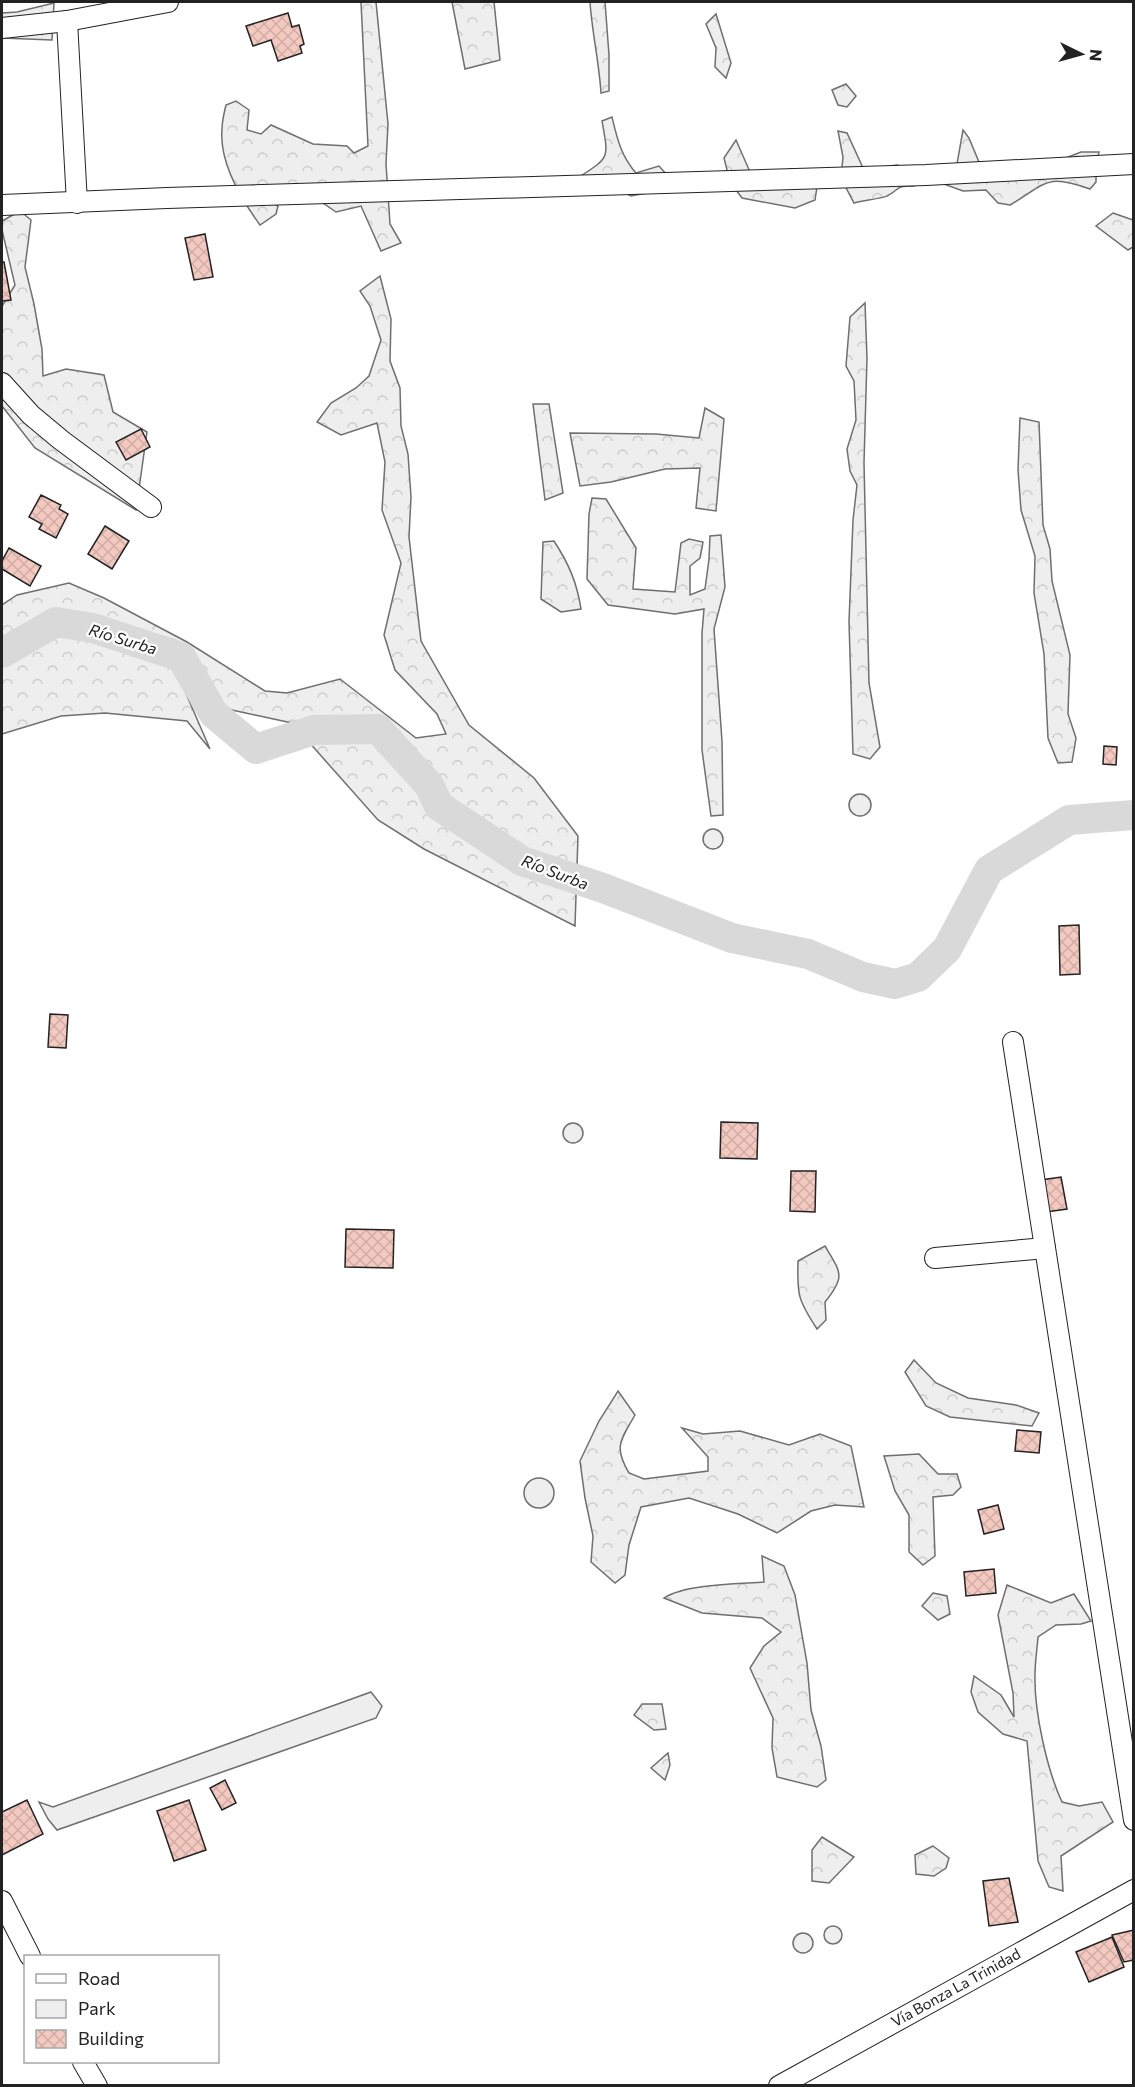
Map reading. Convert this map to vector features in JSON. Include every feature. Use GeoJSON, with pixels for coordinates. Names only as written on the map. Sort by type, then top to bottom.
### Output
{"type":"FeatureCollection","features":[{"type":"Feature","properties":{"kind":"street"},"geometry":{"type":"LineString","coordinates":[[2,28],[67,21],[168,2]]}},
{"type":"Feature","properties":{"kind":"street"},"geometry":{"type":"LineString","coordinates":[[67,21],[77,203]]}},
{"type":"Feature","properties":{"kind":"street"},"geometry":{"type":"LineString","coordinates":[[2,204],[926,175],[1134,164]]}},
{"type":"Feature","properties":{"kind":"street"},"geometry":{"type":"LineString","coordinates":[[2,383],[31,415],[61,440],[151,507]]}},
{"type":"Feature","properties":{"kind":"street"},"geometry":{"type":"LineString","coordinates":[[1013,1042],[1134,1820]]}},
{"type":"Feature","properties":{"kind":"street"},"geometry":{"type":"LineString","coordinates":[[935,1258],[1045,1248]]}},
{"type":"Feature","properties":{"kind":"street","name":"Vía Bonza La Trinidad"},"geometry":{"type":"LineString","coordinates":[[779,2085],[1134,1890]]}},
{"type":"Feature","properties":{"kind":"street"},"geometry":{"type":"LineString","coordinates":[[2,1901],[29,1955]]}},
{"type":"Feature","properties":{"kind":"street"},"geometry":{"type":"LineString","coordinates":[[84,2063],[97,2085]]}},
{"type":"Feature","properties":{"kind":"green space"},"geometry":{"type":"Polygon","coordinates":[[[361,2],[376,2],[388,124],[386,164],[390,224],[401,243],[381,251],[361,206],[336,212],[312,197],[286,187],[267,185],[268,200],[278,206],[276,214],[260,225],[233,180],[222,142],[222,123],[226,105],[236,101],[249,110],[247,130],[261,134],[271,125],[313,144],[347,146],[354,153],[368,146],[361,2]]]}},
{"type":"Feature","properties":{"kind":"green space"},"geometry":{"type":"Polygon","coordinates":[[[452,2],[494,2],[500,60],[465,69],[452,2]]]}},
{"type":"Feature","properties":{"kind":"green space"},"geometry":{"type":"Polygon","coordinates":[[[590,2],[605,2],[609,91],[601,93],[592,25],[590,2]]]}},
{"type":"Feature","properties":{"kind":"green space"},"geometry":{"type":"Polygon","coordinates":[[[54,3],[52,40],[2,38],[2,13],[17,12],[54,3]]]}},
{"type":"Feature","properties":{"kind":"green space"},"geometry":{"type":"Polygon","coordinates":[[[716,14],[731,63],[726,78],[715,67],[716,48],[706,24],[716,14]]]}},
{"type":"Feature","properties":{"kind":"green space"},"geometry":{"type":"Polygon","coordinates":[[[846,84],[856,96],[847,107],[838,105],[832,90],[846,84]]]}},
{"type":"Feature","properties":{"kind":"green space"},"geometry":{"type":"Polygon","coordinates":[[[612,117],[623,153],[636,173],[659,166],[678,187],[631,196],[609,186],[576,179],[595,166],[604,156],[606,143],[602,121],[612,117]]]}},
{"type":"Feature","properties":{"kind":"green space"},"geometry":{"type":"Polygon","coordinates":[[[963,130],[979,162],[994,166],[1058,161],[1081,152],[1099,152],[1096,182],[1090,189],[1064,182],[1047,183],[1010,205],[998,203],[986,190],[963,191],[941,183],[957,164],[963,130]]]}},
{"type":"Feature","properties":{"kind":"green space"},"geometry":{"type":"Polygon","coordinates":[[[838,131],[847,133],[864,170],[897,165],[917,170],[914,186],[901,187],[885,197],[854,203],[841,178],[843,157],[838,131]]]}},
{"type":"Feature","properties":{"kind":"green space"},"geometry":{"type":"Polygon","coordinates":[[[736,140],[750,172],[758,175],[791,169],[819,174],[815,200],[795,208],[742,198],[730,182],[724,158],[736,140]]]}},
{"type":"Feature","properties":{"kind":"green space"},"geometry":{"type":"Polygon","coordinates":[[[20,211],[31,220],[25,267],[42,349],[43,376],[66,369],[104,375],[113,412],[147,432],[136,510],[35,448],[2,406],[2,306],[15,285],[2,221],[20,211]]]}},
{"type":"Feature","properties":{"kind":"green space"},"geometry":{"type":"Polygon","coordinates":[[[1113,213],[1133,220],[1133,247],[1128,250],[1096,226],[1113,213]]]}},
{"type":"Feature","properties":{"kind":"green space"},"geometry":{"type":"Polygon","coordinates":[[[380,276],[391,319],[390,361],[400,388],[401,426],[408,454],[411,497],[409,537],[421,641],[469,725],[534,778],[578,836],[575,926],[424,849],[378,820],[292,723],[232,710],[184,689],[210,749],[187,721],[105,713],[61,716],[2,734],[2,605],[17,595],[69,583],[104,598],[187,642],[265,691],[287,693],[340,679],[416,738],[446,734],[437,714],[395,670],[384,635],[401,563],[382,510],[385,462],[377,423],[341,435],[317,422],[331,403],[356,388],[369,376],[381,340],[370,306],[360,291],[380,276]]]}},
{"type":"Feature","properties":{"kind":"green space"},"geometry":{"type":"Polygon","coordinates":[[[865,303],[867,358],[864,463],[869,683],[880,747],[870,759],[853,754],[849,622],[853,520],[857,485],[850,471],[847,449],[856,420],[854,381],[846,366],[850,317],[865,303]]]}},
{"type":"Feature","properties":{"kind":"green space"},"geometry":{"type":"Polygon","coordinates":[[[533,404],[549,404],[563,493],[545,500],[533,404]]]}},
{"type":"Feature","properties":{"kind":"green space"},"geometry":{"type":"Polygon","coordinates":[[[705,408],[724,419],[716,511],[696,508],[700,468],[665,469],[611,482],[580,486],[570,433],[656,434],[699,438],[705,408]]]}},
{"type":"Feature","properties":{"kind":"green space"},"geometry":{"type":"Polygon","coordinates":[[[1020,418],[1039,422],[1043,525],[1050,549],[1052,581],[1070,655],[1068,714],[1076,738],[1072,762],[1058,763],[1048,738],[1044,654],[1034,593],[1035,556],[1021,510],[1018,470],[1020,418]]]}},
{"type":"Feature","properties":{"kind":"green space"},"geometry":{"type":"Polygon","coordinates":[[[592,498],[606,499],[636,548],[633,589],[675,592],[681,543],[689,539],[703,542],[700,558],[690,566],[690,595],[705,589],[710,536],[721,535],[725,587],[714,629],[722,741],[723,815],[711,816],[702,750],[704,609],[675,614],[608,605],[587,579],[589,514],[592,498]]]}},
{"type":"Feature","properties":{"kind":"green space"},"geometry":{"type":"Polygon","coordinates":[[[554,541],[572,574],[581,609],[561,612],[541,599],[543,542],[554,541]]]}},
{"type":"Feature","properties":{"kind":"green space"},"geometry":{"type":"Polygon","coordinates":[[[856,794],[864,794],[871,801],[871,809],[864,816],[856,816],[849,809],[849,801],[856,794]]]}},
{"type":"Feature","properties":{"kind":"green space"},"geometry":{"type":"Polygon","coordinates":[[[713,829],[720,832],[723,839],[720,846],[713,849],[706,846],[703,839],[706,832],[713,829]]]}},
{"type":"Feature","properties":{"kind":"green space"},"geometry":{"type":"Polygon","coordinates":[[[573,1123],[580,1126],[583,1133],[580,1140],[573,1143],[566,1140],[563,1133],[566,1126],[573,1123]]]}},
{"type":"Feature","properties":{"kind":"green space"},"geometry":{"type":"Polygon","coordinates":[[[825,1246],[839,1274],[836,1286],[825,1302],[826,1320],[817,1329],[800,1297],[798,1261],[825,1246]]]}},
{"type":"Feature","properties":{"kind":"green space"},"geometry":{"type":"Polygon","coordinates":[[[914,1360],[936,1383],[968,1398],[1016,1405],[1039,1413],[1032,1426],[950,1417],[926,1406],[905,1372],[914,1360]]]}},
{"type":"Feature","properties":{"kind":"green space"},"geometry":{"type":"Polygon","coordinates":[[[618,1391],[635,1415],[623,1437],[620,1449],[629,1473],[644,1479],[708,1471],[708,1457],[682,1428],[703,1434],[740,1431],[789,1445],[820,1434],[851,1446],[864,1507],[835,1505],[811,1511],[777,1533],[738,1514],[689,1498],[641,1507],[629,1545],[625,1575],[615,1583],[591,1562],[593,1536],[580,1461],[599,1421],[618,1391]]]}},
{"type":"Feature","properties":{"kind":"green space"},"geometry":{"type":"Polygon","coordinates":[[[919,1454],[938,1474],[957,1474],[961,1487],[953,1495],[933,1497],[935,1556],[923,1565],[909,1552],[909,1515],[895,1491],[884,1456],[919,1454]]]}},
{"type":"Feature","properties":{"kind":"green space"},"geometry":{"type":"Polygon","coordinates":[[[539,1478],[545,1479],[553,1487],[553,1499],[545,1507],[539,1508],[533,1507],[525,1499],[524,1493],[525,1487],[533,1479],[539,1478]]]}},
{"type":"Feature","properties":{"kind":"green space"},"geometry":{"type":"Polygon","coordinates":[[[762,1556],[784,1566],[795,1595],[807,1663],[811,1710],[821,1746],[826,1780],[817,1787],[777,1777],[772,1748],[773,1718],[750,1668],[764,1646],[781,1632],[762,1618],[702,1613],[664,1598],[673,1593],[698,1587],[764,1582],[762,1556]]]}},
{"type":"Feature","properties":{"kind":"green space"},"geometry":{"type":"Polygon","coordinates":[[[1007,1585],[1051,1603],[1074,1594],[1091,1621],[1081,1624],[1056,1625],[1038,1637],[1035,1670],[1037,1706],[1042,1740],[1056,1789],[1062,1802],[1079,1806],[1102,1802],[1113,1822],[1061,1856],[1063,1891],[1049,1887],[1038,1861],[1027,1741],[1003,1734],[978,1712],[971,1692],[974,1676],[1001,1695],[1014,1717],[1013,1693],[998,1615],[1007,1585]]]}},
{"type":"Feature","properties":{"kind":"green space"},"geometry":{"type":"Polygon","coordinates":[[[933,1593],[947,1596],[950,1614],[938,1620],[922,1606],[933,1593]]]}},
{"type":"Feature","properties":{"kind":"green space"},"geometry":{"type":"Polygon","coordinates":[[[371,1692],[382,1706],[376,1718],[57,1830],[39,1802],[53,1807],[371,1692]]]}},
{"type":"Feature","properties":{"kind":"green space"},"geometry":{"type":"Polygon","coordinates":[[[642,1704],[662,1704],[666,1729],[654,1730],[634,1715],[642,1704]]]}},
{"type":"Feature","properties":{"kind":"green space"},"geometry":{"type":"Polygon","coordinates":[[[668,1753],[670,1765],[665,1780],[651,1768],[668,1753]]]}},
{"type":"Feature","properties":{"kind":"green space"},"geometry":{"type":"Polygon","coordinates":[[[822,1837],[854,1857],[829,1883],[812,1881],[812,1850],[822,1837]]]}},
{"type":"Feature","properties":{"kind":"green space"},"geometry":{"type":"Polygon","coordinates":[[[933,1846],[949,1858],[946,1868],[934,1876],[916,1874],[915,1855],[933,1846]]]}},
{"type":"Feature","properties":{"kind":"green space"},"geometry":{"type":"Polygon","coordinates":[[[833,1926],[839,1929],[842,1935],[839,1941],[833,1944],[827,1941],[824,1935],[827,1929],[833,1926]]]}},
{"type":"Feature","properties":{"kind":"green space"},"geometry":{"type":"Polygon","coordinates":[[[803,1933],[810,1936],[813,1943],[810,1950],[803,1953],[796,1950],[793,1943],[796,1936],[803,1933]]]}},
{"type":"Feature","properties":{"kind":"building"},"geometry":{"type":"Polygon","coordinates":[[[288,13],[292,27],[299,25],[304,44],[300,46],[302,53],[278,61],[271,40],[253,46],[246,26],[288,13]]]}},
{"type":"Feature","properties":{"kind":"building"},"geometry":{"type":"Polygon","coordinates":[[[205,234],[213,277],[194,280],[185,238],[205,234]]]}},
{"type":"Feature","properties":{"kind":"building"},"geometry":{"type":"Polygon","coordinates":[[[2,262],[4,262],[11,300],[2,301],[2,262]]]}},
{"type":"Feature","properties":{"kind":"building"},"geometry":{"type":"Polygon","coordinates":[[[141,429],[150,447],[126,460],[116,442],[141,429]]]}},
{"type":"Feature","properties":{"kind":"building"},"geometry":{"type":"Polygon","coordinates":[[[41,495],[61,505],[59,509],[68,514],[56,538],[39,529],[42,524],[29,517],[41,495]]]}},
{"type":"Feature","properties":{"kind":"building"},"geometry":{"type":"Polygon","coordinates":[[[105,526],[129,541],[112,569],[88,554],[105,526]]]}},
{"type":"Feature","properties":{"kind":"building"},"geometry":{"type":"Polygon","coordinates":[[[9,548],[41,566],[30,586],[2,569],[2,561],[9,548]]]}},
{"type":"Feature","properties":{"kind":"building"},"geometry":{"type":"Polygon","coordinates":[[[1104,746],[1117,747],[1116,765],[1103,764],[1104,746]]]}},
{"type":"Feature","properties":{"kind":"building"},"geometry":{"type":"Polygon","coordinates":[[[1079,925],[1080,974],[1060,975],[1059,926],[1079,925]]]}},
{"type":"Feature","properties":{"kind":"building"},"geometry":{"type":"Polygon","coordinates":[[[50,1014],[68,1015],[66,1048],[48,1047],[50,1014]]]}},
{"type":"Feature","properties":{"kind":"building"},"geometry":{"type":"Polygon","coordinates":[[[721,1122],[758,1123],[757,1159],[720,1158],[721,1122]]]}},
{"type":"Feature","properties":{"kind":"building"},"geometry":{"type":"Polygon","coordinates":[[[791,1171],[816,1171],[815,1212],[790,1211],[791,1171]]]}},
{"type":"Feature","properties":{"kind":"building"},"geometry":{"type":"Polygon","coordinates":[[[1061,1177],[1067,1209],[1046,1212],[1041,1180],[1061,1177]]]}},
{"type":"Feature","properties":{"kind":"building"},"geometry":{"type":"Polygon","coordinates":[[[346,1229],[394,1230],[393,1268],[345,1267],[346,1229]]]}},
{"type":"Feature","properties":{"kind":"building"},"geometry":{"type":"Polygon","coordinates":[[[1017,1430],[1041,1432],[1039,1453],[1015,1451],[1017,1430]]]}},
{"type":"Feature","properties":{"kind":"building"},"geometry":{"type":"Polygon","coordinates":[[[998,1505],[1004,1529],[984,1534],[978,1510],[998,1505]]]}},
{"type":"Feature","properties":{"kind":"building"},"geometry":{"type":"Polygon","coordinates":[[[994,1569],[996,1593],[966,1596],[964,1572],[994,1569]]]}},
{"type":"Feature","properties":{"kind":"building"},"geometry":{"type":"Polygon","coordinates":[[[225,1780],[236,1803],[222,1810],[210,1788],[225,1780]]]}},
{"type":"Feature","properties":{"kind":"building"},"geometry":{"type":"Polygon","coordinates":[[[27,1800],[43,1834],[2,1855],[2,1812],[27,1800]]]}},
{"type":"Feature","properties":{"kind":"building"},"geometry":{"type":"Polygon","coordinates":[[[189,1800],[206,1850],[174,1861],[157,1811],[189,1800]]]}},
{"type":"Feature","properties":{"kind":"building"},"geometry":{"type":"Polygon","coordinates":[[[1009,1878],[1018,1922],[989,1926],[983,1881],[1009,1878]]]}},
{"type":"Feature","properties":{"kind":"building"},"geometry":{"type":"Polygon","coordinates":[[[1134,1930],[1134,1960],[1124,1962],[1112,1935],[1134,1930]]]}},
{"type":"Feature","properties":{"kind":"building"},"geometry":{"type":"Polygon","coordinates":[[[1112,1937],[1124,1967],[1089,1982],[1076,1952],[1112,1937]]]}},
{"type":"Feature","properties":{"kind":"waterway","name":"Río Surba"},"geometry":{"type":"LineString","coordinates":[[2,653],[56,622],[93,628],[181,657],[214,714],[256,749],[314,730],[378,729],[429,785],[439,806],[522,861],[603,888],[732,938],[808,954],[863,977],[895,984],[918,977],[947,949],[989,870],[1069,820],[1134,815]]}}]}
